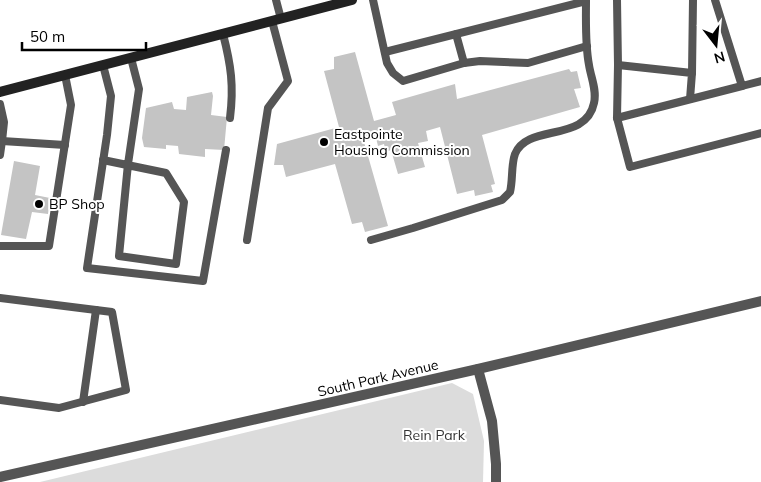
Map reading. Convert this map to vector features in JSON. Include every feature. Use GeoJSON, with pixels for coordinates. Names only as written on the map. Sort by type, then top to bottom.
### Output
{"type":"FeatureCollection","features":[{"type":"Feature","properties":{"kind":"main road"},"geometry":{"type":"LineString","coordinates":[[0,92],[277,20],[314,5],[352,0]]}},
{"type":"Feature","properties":{"kind":"street","name":"South Park Avenue"},"geometry":{"type":"LineString","coordinates":[[0,477],[478,369],[761,300]]}},
{"type":"Feature","properties":{"kind":"street"},"geometry":{"type":"LineString","coordinates":[[478,369],[492,421],[496,482]]}},
{"type":"Feature","properties":{"kind":"lane"},"geometry":{"type":"LineString","coordinates":[[247,240],[268,108],[288,81],[277,20],[276,0]]}},
{"type":"Feature","properties":{"kind":"lane"},"geometry":{"type":"LineString","coordinates":[[372,0],[387,63],[393,73],[403,81],[464,63],[480,61],[528,63],[586,46]]}},
{"type":"Feature","properties":{"kind":"lane"},"geometry":{"type":"LineString","coordinates":[[371,240],[502,200],[510,192],[515,154],[520,146],[532,139],[580,125],[588,117],[594,103],[594,85],[586,46],[586,0],[385,52]]}},
{"type":"Feature","properties":{"kind":"lane"},"geometry":{"type":"LineString","coordinates":[[617,0],[618,65],[616,118],[630,167],[761,133]]}},
{"type":"Feature","properties":{"kind":"lane"},"geometry":{"type":"LineString","coordinates":[[690,100],[693,0]]}},
{"type":"Feature","properties":{"kind":"lane"},"geometry":{"type":"LineString","coordinates":[[715,0],[742,86]]}},
{"type":"Feature","properties":{"kind":"lane"},"geometry":{"type":"LineString","coordinates":[[223,34],[232,68],[230,118]]}},
{"type":"Feature","properties":{"kind":"lane"},"geometry":{"type":"LineString","coordinates":[[456,34],[464,63]]}},
{"type":"Feature","properties":{"kind":"lane"},"geometry":{"type":"LineString","coordinates":[[103,160],[128,164],[166,173],[184,202],[176,264],[119,256],[128,164],[139,89],[131,58]]}},
{"type":"Feature","properties":{"kind":"lane"},"geometry":{"type":"LineString","coordinates":[[103,65],[111,96],[87,268],[203,281],[226,150]]}},
{"type":"Feature","properties":{"kind":"lane"},"geometry":{"type":"LineString","coordinates":[[618,65],[692,73]]}},
{"type":"Feature","properties":{"kind":"lane"},"geometry":{"type":"LineString","coordinates":[[0,246],[49,246],[71,105],[65,75]]}},
{"type":"Feature","properties":{"kind":"lane"},"geometry":{"type":"LineString","coordinates":[[616,118],[761,81]]}},
{"type":"Feature","properties":{"kind":"lane"},"geometry":{"type":"LineString","coordinates":[[0,104],[4,122],[0,155]]}},
{"type":"Feature","properties":{"kind":"lane"},"geometry":{"type":"LineString","coordinates":[[2,141],[64,145]]}},
{"type":"Feature","properties":{"kind":"lane"},"geometry":{"type":"LineString","coordinates":[[0,298],[112,312],[126,390],[59,408],[0,400]]}},
{"type":"Feature","properties":{"kind":"lane"},"geometry":{"type":"LineString","coordinates":[[83,402],[96,310]]}},
{"type":"Feature","properties":{"kind":"green space","name":"Rein Park"},"geometry":{"type":"Polygon","coordinates":[[[452,383],[473,394],[484,441],[483,482],[40,482],[452,383]]]}},
{"type":"Feature","properties":{"kind":"building","name":"Eastpointe Housing Commission"},"geometry":{"type":"Polygon","coordinates":[[[355,52],[374,121],[396,115],[392,102],[455,84],[457,99],[569,69],[571,72],[577,71],[581,88],[574,89],[580,107],[482,135],[495,184],[491,185],[493,192],[475,196],[474,190],[457,194],[440,127],[426,131],[428,141],[418,143],[425,167],[398,174],[391,150],[386,152],[384,144],[378,146],[376,138],[364,142],[388,226],[365,232],[362,222],[352,224],[335,164],[286,177],[283,165],[274,165],[277,144],[339,127],[324,71],[334,69],[334,57],[355,52]]]}},
{"type":"Feature","properties":{"kind":"building"},"geometry":{"type":"Polygon","coordinates":[[[212,92],[211,115],[227,117],[224,150],[205,149],[205,157],[179,154],[178,146],[166,145],[166,149],[144,147],[142,138],[146,108],[172,102],[174,109],[186,110],[187,97],[212,92]]]}},
{"type":"Feature","properties":{"kind":"building"},"geometry":{"type":"Polygon","coordinates":[[[14,161],[40,166],[35,195],[50,198],[48,214],[32,212],[26,239],[1,235],[14,161]]]}},
{"type":"Feature","properties":{"kind":"place","name":"Eastpointe Housing Commission"},"geometry":{"type":"Point","coordinates":[324,142]}},
{"type":"Feature","properties":{"kind":"place","name":"BP Shop"},"geometry":{"type":"Point","coordinates":[39,204]}}]}
